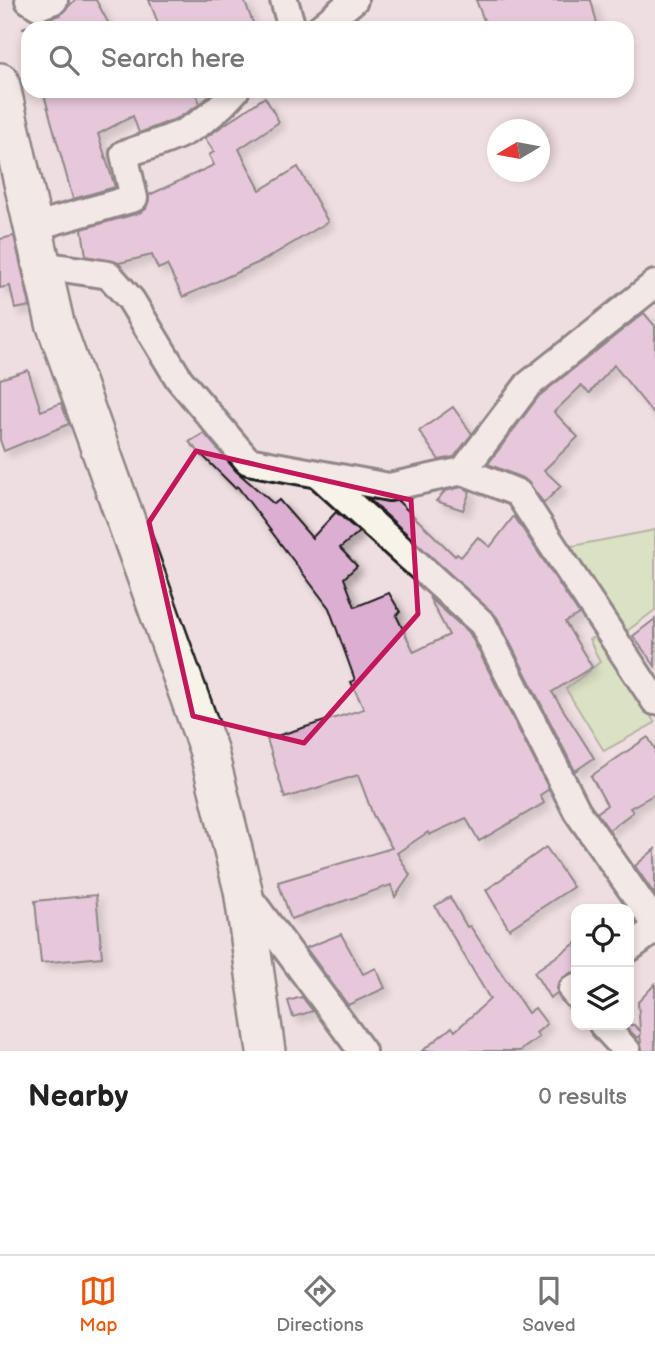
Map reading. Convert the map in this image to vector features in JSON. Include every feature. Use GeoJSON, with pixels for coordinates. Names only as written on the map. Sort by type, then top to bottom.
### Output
{"type":"FeatureCollection","features":[{"type":"Feature","properties":{"kind":"main road"},"geometry":{"type":"LineString","coordinates":[[0,82],[12,184],[33,227],[55,323],[208,749],[243,890],[265,1051]]}},
{"type":"Feature","properties":{"kind":"street"},"geometry":{"type":"LineString","coordinates":[[29,0],[38,6],[54,0]]}},
{"type":"Feature","properties":{"kind":"street"},"geometry":{"type":"LineString","coordinates":[[284,0],[290,21]]}},
{"type":"Feature","properties":{"kind":"street"},"geometry":{"type":"LineString","coordinates":[[328,21],[354,0]]}},
{"type":"Feature","properties":{"kind":"street"},"geometry":{"type":"LineString","coordinates":[[33,227],[134,198],[124,154],[184,133],[213,116],[229,98]]}},
{"type":"Feature","properties":{"kind":"street"},"geometry":{"type":"LineString","coordinates":[[42,265],[109,275],[131,300],[179,379],[248,461],[389,487],[463,471],[518,493],[655,701]]}},
{"type":"Feature","properties":{"kind":"street"},"geometry":{"type":"LineString","coordinates":[[463,471],[528,385],[655,285]]}},
{"type":"Feature","properties":{"kind":"street"},"geometry":{"type":"LineString","coordinates":[[317,474],[483,624],[577,811],[647,895],[655,923]]}},
{"type":"Feature","properties":{"kind":"street"},"geometry":{"type":"LineString","coordinates":[[243,890],[362,1051]]}},
{"type":"Feature","properties":{"kind":"street"},"geometry":{"type":"LineString","coordinates":[[634,944],[655,929]]}},
{"type":"Feature","properties":{"kind":"street"},"geometry":{"type":"LineString","coordinates":[[607,1030],[626,1051]]}},
{"type":"Feature","properties":{"kind":"highlighted area"},"geometry":{"type":"Polygon","coordinates":[[[196,451],[411,500],[418,614],[304,743],[193,716],[149,522],[196,451]]]}},
{"type":"Feature","properties":{"kind":"green space"},"geometry":{"type":"Polygon","coordinates":[[[655,530],[655,610],[623,634],[567,547],[655,530]]]}},
{"type":"Feature","properties":{"kind":"green space"},"geometry":{"type":"Polygon","coordinates":[[[600,636],[655,723],[604,751],[566,689],[600,662],[589,639],[600,636]]]}},
{"type":"Feature","properties":{"kind":"building"},"geometry":{"type":"Polygon","coordinates":[[[75,0],[96,0],[107,21],[42,21],[60,15],[75,0]]]}},
{"type":"Feature","properties":{"kind":"building"},"geometry":{"type":"Polygon","coordinates":[[[149,0],[244,0],[252,21],[157,21],[149,0]]]}},
{"type":"Feature","properties":{"kind":"building"},"geometry":{"type":"Polygon","coordinates":[[[476,0],[591,0],[596,21],[484,21],[476,0]]]}},
{"type":"Feature","properties":{"kind":"building"},"geometry":{"type":"Polygon","coordinates":[[[45,98],[198,98],[200,104],[178,118],[139,133],[133,116],[98,134],[115,187],[73,199],[45,98]]]}},
{"type":"Feature","properties":{"kind":"building"},"geometry":{"type":"Polygon","coordinates":[[[266,98],[279,122],[239,149],[260,190],[298,167],[328,222],[264,260],[183,297],[167,265],[158,269],[152,255],[119,263],[86,256],[82,229],[139,213],[146,209],[149,195],[214,165],[209,155],[214,152],[205,138],[266,98]]]}},
{"type":"Feature","properties":{"kind":"building"},"geometry":{"type":"Polygon","coordinates":[[[14,236],[30,306],[15,309],[10,286],[0,288],[0,239],[14,236]]]}},
{"type":"Feature","properties":{"kind":"building"},"geometry":{"type":"Polygon","coordinates":[[[644,313],[655,326],[655,416],[614,365],[590,393],[581,386],[554,412],[578,437],[544,470],[561,486],[544,503],[525,479],[488,464],[539,396],[644,313]]]}},
{"type":"Feature","properties":{"kind":"building"},"geometry":{"type":"Polygon","coordinates":[[[28,370],[41,411],[61,403],[69,424],[4,451],[0,440],[0,379],[28,370]]]}},
{"type":"Feature","properties":{"kind":"building"},"geometry":{"type":"Polygon","coordinates":[[[453,407],[472,434],[454,457],[439,460],[419,431],[453,407]]]}},
{"type":"Feature","properties":{"kind":"building"},"geometry":{"type":"Polygon","coordinates":[[[204,433],[236,471],[274,504],[279,500],[312,538],[336,512],[359,532],[340,548],[357,566],[344,578],[355,607],[389,593],[400,612],[396,615],[414,652],[449,635],[429,597],[470,634],[549,789],[540,795],[544,803],[479,841],[466,818],[429,835],[428,832],[397,853],[410,875],[395,897],[391,885],[291,919],[278,882],[392,848],[373,815],[358,775],[285,798],[267,739],[364,709],[351,682],[355,680],[329,608],[237,486],[235,488],[189,442],[204,433]]]}},
{"type":"Feature","properties":{"kind":"building"},"geometry":{"type":"Polygon","coordinates":[[[462,487],[470,491],[463,510],[436,501],[445,491],[462,487]]]}},
{"type":"Feature","properties":{"kind":"building"},"geometry":{"type":"Polygon","coordinates":[[[369,499],[398,501],[455,556],[457,554],[461,557],[478,537],[490,547],[514,516],[579,614],[565,622],[592,667],[552,692],[594,758],[575,771],[497,617],[369,499]]]}},
{"type":"Feature","properties":{"kind":"building"},"geometry":{"type":"Polygon","coordinates":[[[655,619],[655,666],[633,636],[655,619]]]}},
{"type":"Feature","properties":{"kind":"building"},"geometry":{"type":"Polygon","coordinates":[[[648,737],[655,749],[655,794],[630,808],[633,812],[609,830],[597,813],[607,805],[591,776],[648,737]]]}},
{"type":"Feature","properties":{"kind":"building"},"geometry":{"type":"Polygon","coordinates":[[[546,847],[573,887],[509,929],[486,890],[546,847]]]}},
{"type":"Feature","properties":{"kind":"building"},"geometry":{"type":"Polygon","coordinates":[[[655,849],[655,895],[635,866],[655,849]]]}},
{"type":"Feature","properties":{"kind":"building"},"geometry":{"type":"Polygon","coordinates":[[[96,895],[102,957],[41,963],[35,901],[96,895]]]}},
{"type":"Feature","properties":{"kind":"building"},"geometry":{"type":"Polygon","coordinates":[[[450,897],[467,927],[470,926],[528,1013],[535,1008],[547,1024],[536,1033],[539,1037],[520,1051],[422,1051],[452,1027],[455,1031],[490,999],[435,906],[450,897]]]}},
{"type":"Feature","properties":{"kind":"building"},"geometry":{"type":"Polygon","coordinates":[[[341,934],[363,974],[376,968],[385,988],[348,1005],[306,948],[341,934]]]}},
{"type":"Feature","properties":{"kind":"building"},"geometry":{"type":"Polygon","coordinates":[[[571,946],[571,974],[562,978],[557,993],[550,998],[534,972],[571,946]]]}},
{"type":"Feature","properties":{"kind":"building"},"geometry":{"type":"Polygon","coordinates":[[[655,984],[655,1051],[642,1051],[640,1035],[637,1038],[629,1030],[634,1030],[634,1025],[640,1031],[638,1002],[655,984]]]}},
{"type":"Feature","properties":{"kind":"building"},"geometry":{"type":"Polygon","coordinates":[[[302,997],[313,1011],[293,1017],[288,1001],[302,997]]]}}]}
